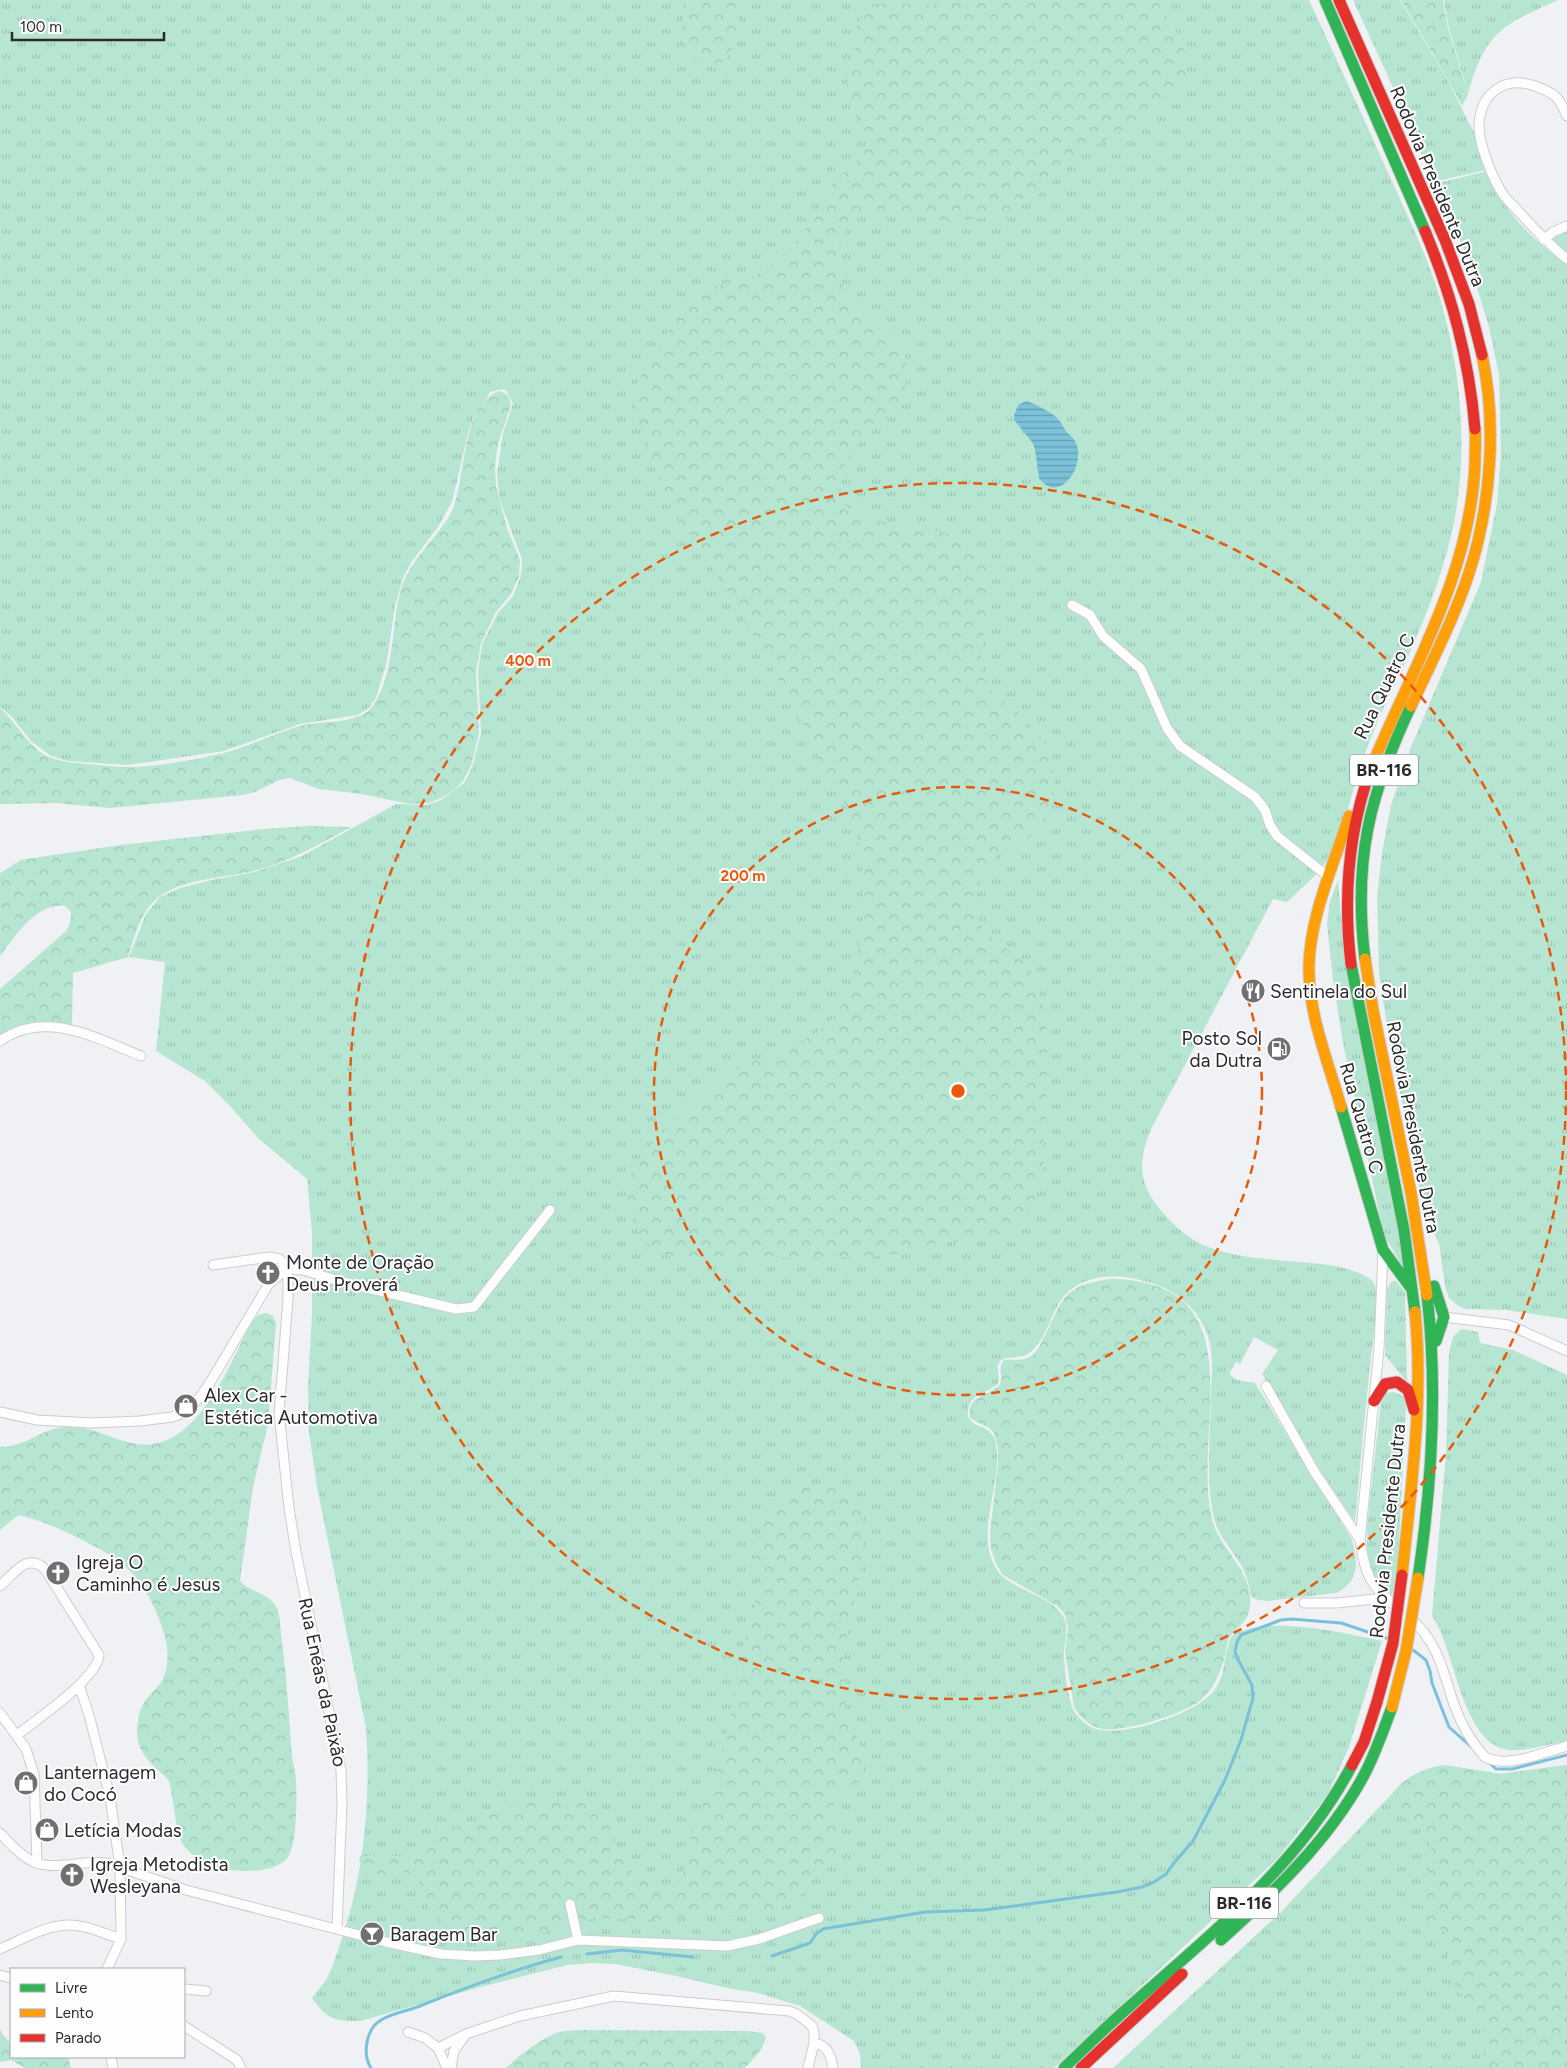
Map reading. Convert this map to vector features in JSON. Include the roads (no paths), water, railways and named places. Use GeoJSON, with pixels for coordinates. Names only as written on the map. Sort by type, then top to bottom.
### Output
{"type":"FeatureCollection","features":[{"type":"Feature","properties":{"kind":"main road","name":"Rodovia Presidente Dutra"},"geometry":{"type":"LineString","coordinates":[[1064,2068],[1136,2000],[1214,1932],[1282,1864],[1312,1828],[1348,1773],[1364,1740],[1377,1702],[1393,1643],[1402,1575],[1417,1430],[1418,1387],[1413,1291],[1397,1197],[1354,984],[1347,928],[1347,891],[1355,819],[1362,794],[1384,739],[1428,644],[1461,546],[1474,479],[1474,413],[1471,380],[1465,348],[1456,312],[1435,252],[1325,0]]}},
{"type":"Feature","properties":{"kind":"main road","name":"Rodovia Presidente Dutra"},"geometry":{"type":"LineString","coordinates":[[1082,2068],[1264,1901],[1302,1861],[1329,1828],[1358,1786],[1392,1707],[1406,1651],[1427,1525],[1434,1389],[1428,1298],[1417,1229],[1365,960],[1361,918],[1362,870],[1368,820],[1384,769],[1443,639],[1466,582],[1478,537],[1486,491],[1488,402],[1475,328],[1450,251],[1339,0]]}},
{"type":"Feature","properties":{"kind":"main road","name":"Rua Quatro C"},"geometry":{"type":"LineString","coordinates":[[1383,1250],[1314,1015],[1309,979],[1309,962],[1311,944],[1325,890],[1361,779],[1391,710],[1441,608]]}},
{"type":"Feature","properties":{"kind":"main road"},"geometry":{"type":"LineString","coordinates":[[1417,1229],[1444,1317],[1437,1334],[1433,1358]]}},
{"type":"Feature","properties":{"kind":"main road"},"geometry":{"type":"LineString","coordinates":[[1383,1250],[1413,1291]]}},
{"type":"Feature","properties":{"kind":"main road"},"geometry":{"type":"LineString","coordinates":[[1374,1401],[1384,1385],[1393,1381],[1400,1384],[1408,1390],[1411,1398],[1417,1430]]}},
{"type":"Feature","properties":{"kind":"main road"},"geometry":{"type":"LineString","coordinates":[[1087,2068],[1099,2051]]}},
{"type":"Feature","properties":{"kind":"street"},"geometry":{"type":"LineString","coordinates":[[1567,116],[1555,96],[1546,90],[1532,85],[1508,83],[1494,90],[1489,97],[1479,122],[1482,145],[1503,195],[1544,240],[1567,259]]}},
{"type":"Feature","properties":{"kind":"street"},"geometry":{"type":"LineString","coordinates":[[1544,240],[1553,232],[1567,226]]}},
{"type":"Feature","properties":{"kind":"street"},"geometry":{"type":"LineString","coordinates":[[1072,605],[1090,615],[1102,636],[1141,669],[1167,728],[1180,746],[1255,798],[1265,810],[1270,825],[1277,836],[1326,875]]}},
{"type":"Feature","properties":{"kind":"street"},"geometry":{"type":"LineString","coordinates":[[0,1041],[10,1034],[28,1028],[60,1027],[80,1031],[141,1056]]}},
{"type":"Feature","properties":{"kind":"street"},"geometry":{"type":"LineString","coordinates":[[0,1412],[38,1420],[92,1423],[140,1421],[172,1417],[186,1412],[200,1398],[212,1381],[268,1285],[286,1269],[303,1270],[396,1295],[464,1310],[474,1307],[550,1210]]}},
{"type":"Feature","properties":{"kind":"street","name":"Rua Quatro C"},"geometry":{"type":"LineString","coordinates":[[1383,1250],[1380,1348],[1360,1540],[1368,1577],[1377,1591],[1426,1635],[1439,1658],[1461,1721],[1479,1750],[1490,1760],[1503,1762],[1567,1746]]}},
{"type":"Feature","properties":{"kind":"street"},"geometry":{"type":"LineString","coordinates":[[213,1265],[269,1257],[280,1259],[286,1269]]}},
{"type":"Feature","properties":{"kind":"street","name":"Rua Enéas da Paixão"},"geometry":{"type":"LineString","coordinates":[[286,1269],[288,1299],[279,1413],[296,1552],[342,1770],[337,1929]]}},
{"type":"Feature","properties":{"kind":"street"},"geometry":{"type":"LineString","coordinates":[[1444,1317],[1509,1325],[1567,1351]]}},
{"type":"Feature","properties":{"kind":"street"},"geometry":{"type":"LineString","coordinates":[[1266,1386],[1314,1471],[1360,1540]]}},
{"type":"Feature","properties":{"kind":"street"},"geometry":{"type":"LineString","coordinates":[[0,1586],[26,1563],[40,1564],[99,1652],[96,1667],[79,1686],[17,1735]]}},
{"type":"Feature","properties":{"kind":"street"},"geometry":{"type":"LineString","coordinates":[[1304,1603],[1336,1603],[1385,1598]]}},
{"type":"Feature","properties":{"kind":"street"},"geometry":{"type":"LineString","coordinates":[[79,1686],[89,1715],[110,1797],[120,1867],[121,1939],[107,1968]]}},
{"type":"Feature","properties":{"kind":"street"},"geometry":{"type":"LineString","coordinates":[[0,1714],[26,1750],[34,1774],[37,1863]]}},
{"type":"Feature","properties":{"kind":"street"},"geometry":{"type":"LineString","coordinates":[[0,1833],[29,1859],[37,1863],[49,1865],[97,1861],[186,1890],[432,1952],[475,1956],[539,1950],[578,1940],[728,1946],[819,1918]]}},
{"type":"Feature","properties":{"kind":"street"},"geometry":{"type":"LineString","coordinates":[[570,1904],[578,1940]]}},
{"type":"Feature","properties":{"kind":"street"},"geometry":{"type":"LineString","coordinates":[[0,1949],[43,1931],[67,1925],[78,1926],[121,1939]]}},
{"type":"Feature","properties":{"kind":"street"},"geometry":{"type":"LineString","coordinates":[[185,1989],[206,1991]]}},
{"type":"Feature","properties":{"kind":"street"},"geometry":{"type":"LineString","coordinates":[[438,2048],[466,2034],[520,2016],[604,1997],[629,1997],[789,2011],[798,2014],[812,2026],[814,2032],[814,2043],[808,2068]]}},
{"type":"Feature","properties":{"kind":"street"},"geometry":{"type":"LineString","coordinates":[[185,2027],[237,2060],[241,2068]]}},
{"type":"Feature","properties":{"kind":"street"},"geometry":{"type":"LineString","coordinates":[[408,2032],[420,2036],[438,2048],[449,2068]]}},
{"type":"Feature","properties":{"kind":"street"},"geometry":{"type":"LineString","coordinates":[[449,2068],[454,2051],[466,2034]]}},
{"type":"Feature","properties":{"kind":"street"},"geometry":{"type":"LineString","coordinates":[[814,2043],[823,2045],[827,2049],[834,2068]]}},
{"type":"Feature","properties":{"kind":"water"},"geometry":{"type":"Polygon","coordinates":[[[1026,401],[1054,415],[1076,443],[1078,452],[1074,472],[1069,480],[1055,488],[1047,485],[1039,478],[1035,449],[1032,442],[1015,421],[1014,416],[1018,405],[1026,401]]]}},
{"type":"Feature","properties":{"kind":"waterway"},"geometry":{"type":"LineString","coordinates":[[772,1956],[810,1943],[816,1934],[823,1929],[925,1912],[984,1910],[1117,1892],[1142,1887],[1154,1882],[1166,1874],[1193,1841],[1225,1780],[1241,1740],[1253,1698],[1252,1685],[1235,1651],[1241,1635],[1281,1620],[1291,1619],[1341,1623],[1389,1639]]}},
{"type":"Feature","properties":{"kind":"waterway"},"geometry":{"type":"LineString","coordinates":[[1413,1650],[1426,1660],[1432,1683],[1449,1727],[1476,1751]]}},
{"type":"Feature","properties":{"kind":"waterway"},"geometry":{"type":"LineString","coordinates":[[1486,1760],[1496,1769],[1512,1769],[1567,1755]]}},
{"type":"Feature","properties":{"kind":"waterway"},"geometry":{"type":"LineString","coordinates":[[587,1954],[622,1950],[693,1957]]}},
{"type":"Feature","properties":{"kind":"waterway"},"geometry":{"type":"LineString","coordinates":[[371,2068],[367,2056],[367,2042],[372,2029],[381,2020],[490,1979],[561,1957]]}},
{"type":"Feature","properties":{"kind":"place","name":"Sentinela do Sul"},"geometry":{"type":"Point","coordinates":[1253,991]}},
{"type":"Feature","properties":{"kind":"place","name":"Posto Sol da Dutra"},"geometry":{"type":"Point","coordinates":[1279,1049]}},
{"type":"Feature","properties":{"kind":"place","name":"Monte de Oração Deus Proverá"},"geometry":{"type":"Point","coordinates":[268,1273]}},
{"type":"Feature","properties":{"kind":"place","name":"Alex Car - Estética Automotiva"},"geometry":{"type":"Point","coordinates":[186,1406]}},
{"type":"Feature","properties":{"kind":"place","name":"Igreja O Caminho é Jesus"},"geometry":{"type":"Point","coordinates":[58,1573]}},
{"type":"Feature","properties":{"kind":"place","name":"Lanternagem do Cocó"},"geometry":{"type":"Point","coordinates":[26,1783]}},
{"type":"Feature","properties":{"kind":"place","name":"Letícia Modas"},"geometry":{"type":"Point","coordinates":[47,1830]}},
{"type":"Feature","properties":{"kind":"place","name":"Igreja Metodista Wesleyana"},"geometry":{"type":"Point","coordinates":[72,1875]}},
{"type":"Feature","properties":{"kind":"place","name":"Baragem Bar"},"geometry":{"type":"Point","coordinates":[372,1934]}}]}
